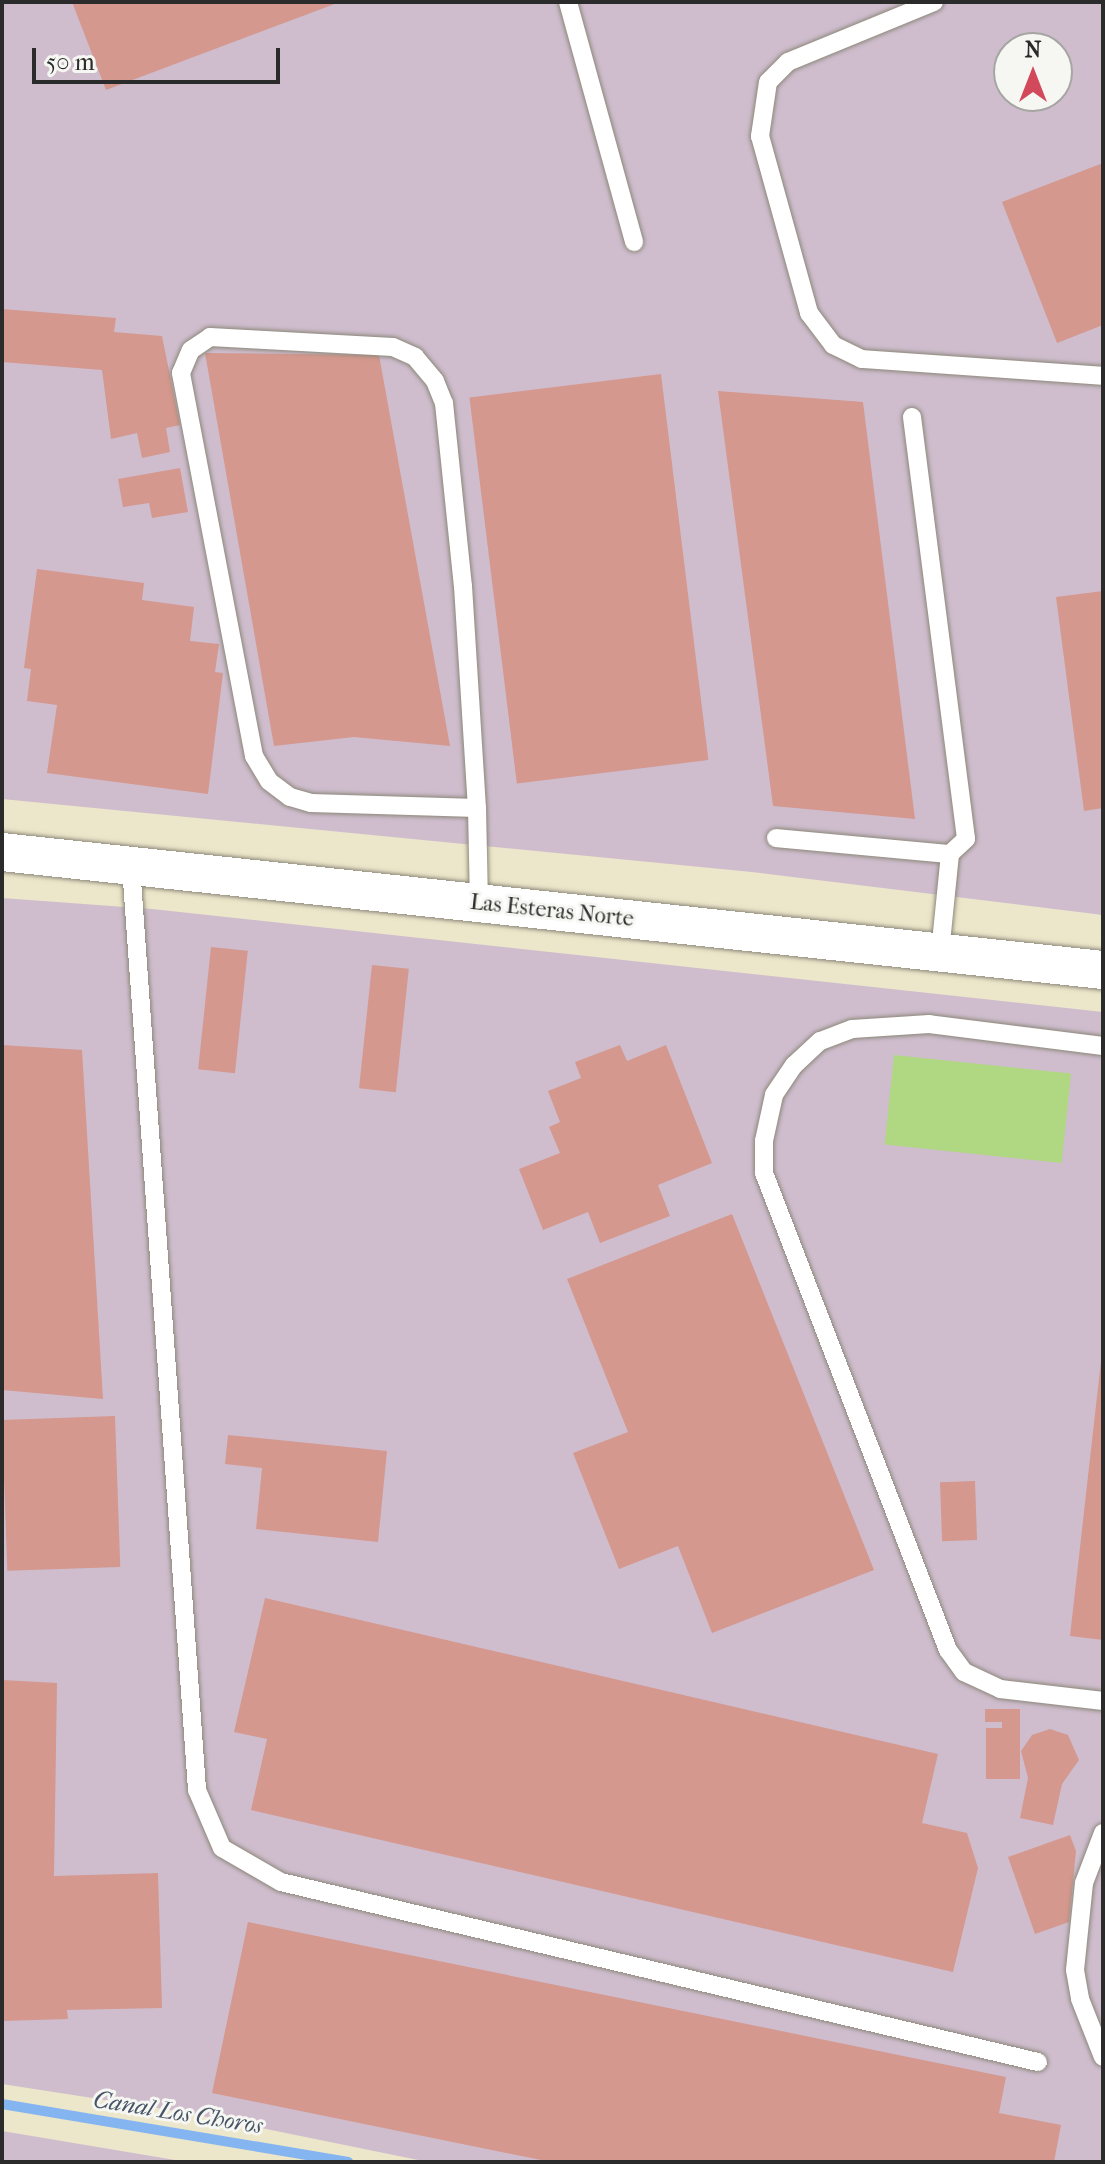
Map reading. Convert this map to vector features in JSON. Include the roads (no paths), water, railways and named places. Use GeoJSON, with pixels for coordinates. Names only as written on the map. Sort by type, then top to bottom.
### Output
{"type":"FeatureCollection","features":[{"type":"Feature","properties":{"kind":"street","name":"Las Esteras Norte"},"geometry":{"type":"LineString","coordinates":[[2,852],[1103,970]]}},
{"type":"Feature","properties":{"kind":"lane"},"geometry":{"type":"LineString","coordinates":[[568,2],[634,242]]}},
{"type":"Feature","properties":{"kind":"lane"},"geometry":{"type":"LineString","coordinates":[[934,2],[788,62],[768,82],[760,136],[809,313],[833,345],[862,359],[1103,376]]}},
{"type":"Feature","properties":{"kind":"lane"},"geometry":{"type":"LineString","coordinates":[[477,808],[311,803],[290,797],[269,781],[254,756],[181,373],[191,350],[210,337],[393,347],[415,357],[435,381],[444,403],[463,586],[477,808],[479,903]]}},
{"type":"Feature","properties":{"kind":"lane"},"geometry":{"type":"LineString","coordinates":[[912,417],[966,839],[950,854],[940,952]]}},
{"type":"Feature","properties":{"kind":"lane"},"geometry":{"type":"LineString","coordinates":[[776,838],[950,854]]}},
{"type":"Feature","properties":{"kind":"lane"},"geometry":{"type":"LineString","coordinates":[[131,866],[197,1790],[222,1848],[281,1882],[1038,2062]]}},
{"type":"Feature","properties":{"kind":"lane"},"geometry":{"type":"LineString","coordinates":[[1103,1046],[929,1024],[852,1029],[820,1041],[794,1065],[774,1095],[764,1141],[764,1173],[948,1650],[964,1672],[1000,1689],[1103,1701]]}},
{"type":"Feature","properties":{"kind":"lane"},"geometry":{"type":"LineString","coordinates":[[1103,1833],[1084,1883],[1075,1970],[1080,1999],[1103,2057]]}},
{"type":"Feature","properties":{"kind":"waterway","name":"Canal Los Choros"},"geometry":{"type":"LineString","coordinates":[[2,2104],[348,2162]]}}]}
